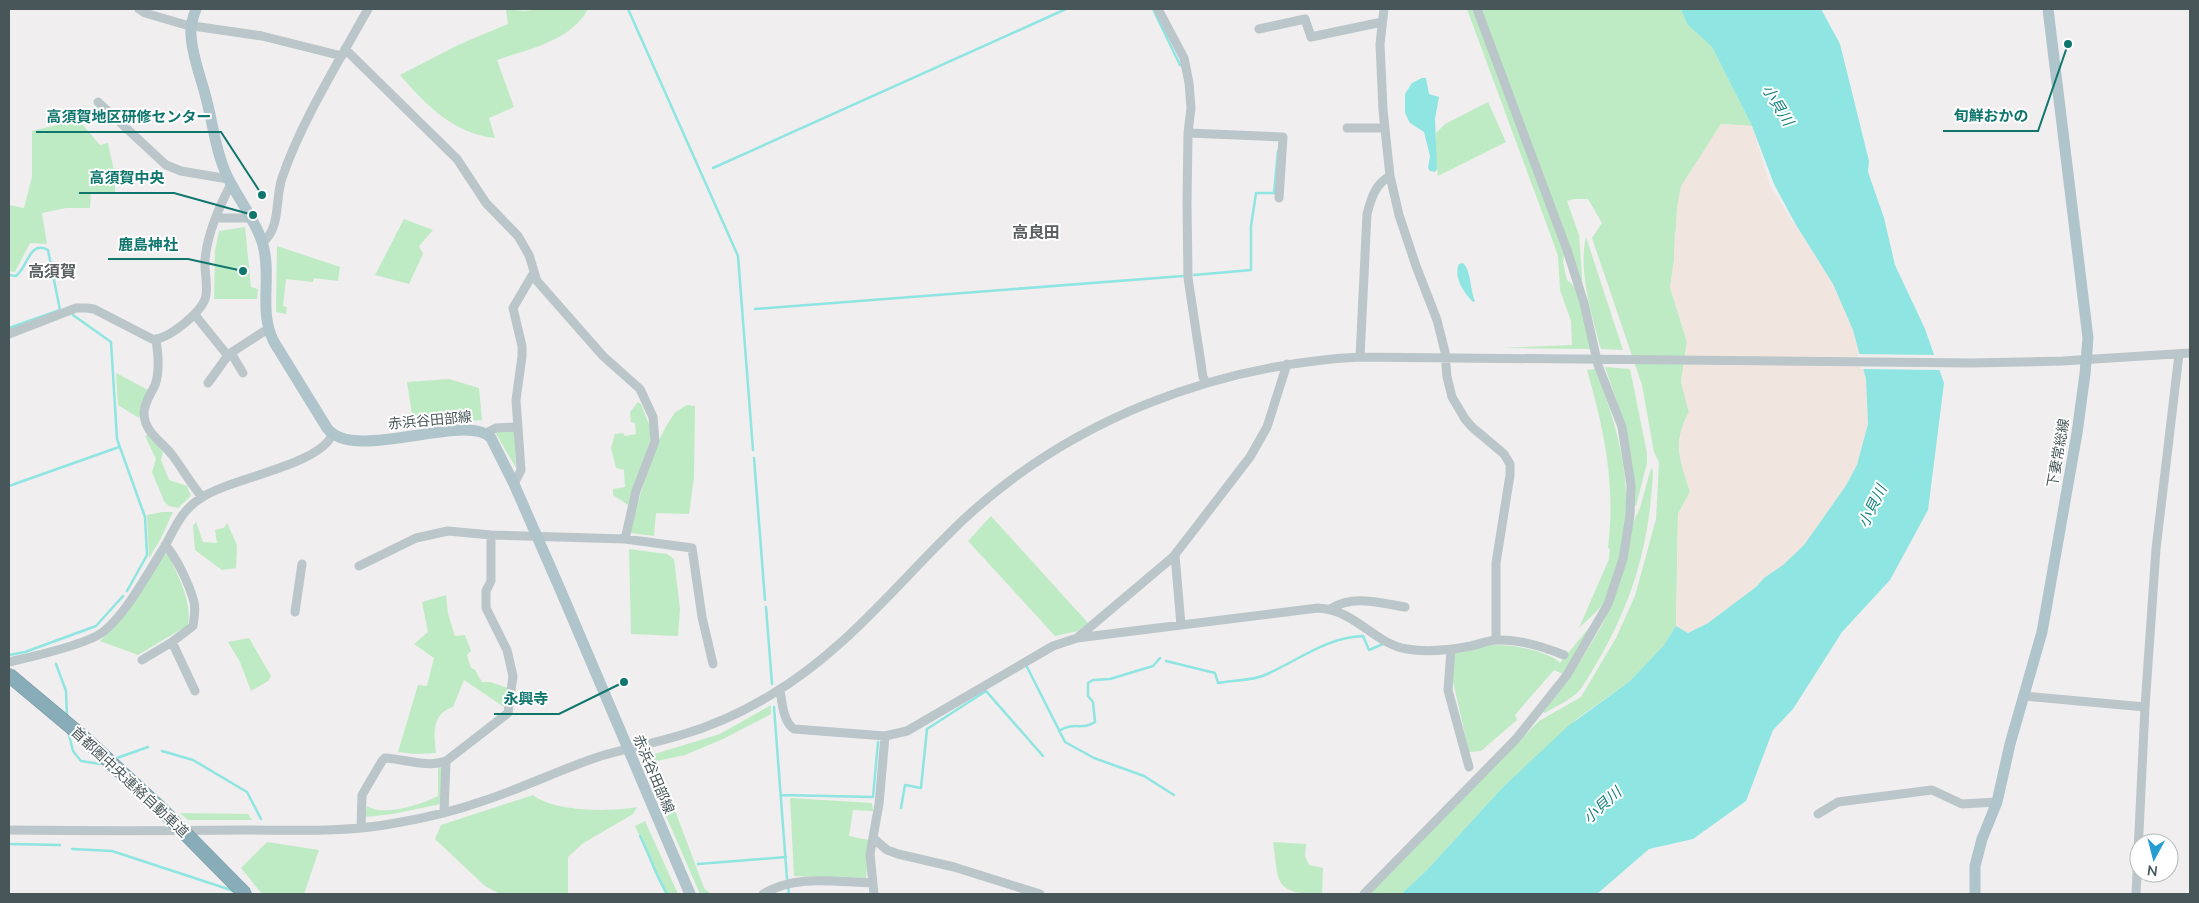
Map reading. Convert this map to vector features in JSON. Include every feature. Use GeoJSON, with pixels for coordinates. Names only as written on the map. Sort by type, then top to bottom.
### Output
{"type":"FeatureCollection","features":[{"type":"Feature","properties":{"kind":"highway","name":"首都圏中央連絡自動車道"},"geometry":{"type":"LineString","coordinates":[[9,675],[83,737],[141,790],[245,894]]}},
{"type":"Feature","properties":{"kind":"main road"},"geometry":{"type":"LineString","coordinates":[[196,9],[191,26],[191,39],[206,96],[215,141],[230,181],[263,242],[266,262],[266,317],[269,331],[332,435]]}},
{"type":"Feature","properties":{"kind":"main road","name":"下妻常総線"},"geometry":{"type":"LineString","coordinates":[[1975,894],[1975,866],[1982,839],[1997,802],[2010,744],[2042,632],[2077,433],[2087,360],[2088,338],[2048,9]]}},
{"type":"Feature","properties":{"kind":"main road","name":"赤浜谷田部線"},"geometry":{"type":"LineString","coordinates":[[332,435],[343,440],[353,441],[468,430],[486,433],[496,446],[514,484],[690,894]]}},
{"type":"Feature","properties":{"kind":"street"},"geometry":{"type":"LineString","coordinates":[[139,9],[145,13],[191,26],[262,36],[344,52],[457,159],[486,203],[518,236],[529,255],[533,274],[537,281],[603,356],[640,389],[653,417],[655,441],[636,491],[625,539]]}},
{"type":"Feature","properties":{"kind":"street"},"geometry":{"type":"LineString","coordinates":[[263,242],[271,233],[278,191],[288,162],[368,9]]}},
{"type":"Feature","properties":{"kind":"street"},"geometry":{"type":"LineString","coordinates":[[1158,9],[1186,65],[1191,108],[1188,133],[1188,278],[1206,382]]}},
{"type":"Feature","properties":{"kind":"street"},"geometry":{"type":"LineString","coordinates":[[1384,9],[1380,44],[1385,128],[1390,176],[1404,232],[1437,320],[1449,387],[1456,406],[1468,423],[1504,454],[1510,464],[1510,475],[1496,563],[1496,640]]}},
{"type":"Feature","properties":{"kind":"street"},"geometry":{"type":"LineString","coordinates":[[1364,894],[1516,739],[1542,709],[1567,675],[1608,604],[1623,559],[1630,515],[1631,485],[1622,427],[1602,359],[1567,250],[1477,9]]}},
{"type":"Feature","properties":{"kind":"street"},"geometry":{"type":"LineString","coordinates":[[1259,29],[1305,19],[1312,37],[1382,22]]}},
{"type":"Feature","properties":{"kind":"street"},"geometry":{"type":"LineString","coordinates":[[98,102],[166,165],[181,171],[230,181],[216,218],[205,257],[206,295],[195,315],[173,331],[156,340]]}},
{"type":"Feature","properties":{"kind":"street"},"geometry":{"type":"LineString","coordinates":[[1347,128],[1385,128]]}},
{"type":"Feature","properties":{"kind":"street"},"geometry":{"type":"LineString","coordinates":[[1188,133],[1283,137],[1280,198]]}},
{"type":"Feature","properties":{"kind":"street"},"geometry":{"type":"LineString","coordinates":[[1360,357],[1367,214],[1371,199],[1378,185],[1390,176]]}},
{"type":"Feature","properties":{"kind":"street"},"geometry":{"type":"LineString","coordinates":[[216,218],[249,218]]}},
{"type":"Feature","properties":{"kind":"street"},"geometry":{"type":"LineString","coordinates":[[514,484],[521,470],[516,400],[522,346],[513,308],[533,274]]}},
{"type":"Feature","properties":{"kind":"street"},"geometry":{"type":"LineString","coordinates":[[9,334],[76,308],[86,308],[94,309],[156,340]]}},
{"type":"Feature","properties":{"kind":"street"},"geometry":{"type":"LineString","coordinates":[[195,315],[230,354],[243,373]]}},
{"type":"Feature","properties":{"kind":"street"},"geometry":{"type":"LineString","coordinates":[[208,383],[230,354],[263,332],[269,331]]}},
{"type":"Feature","properties":{"kind":"street"},"geometry":{"type":"LineString","coordinates":[[156,340],[157,375],[144,407],[143,415],[151,433],[172,454],[189,481],[202,497]]}},
{"type":"Feature","properties":{"kind":"street"},"geometry":{"type":"LineString","coordinates":[[9,830],[302,830],[361,827],[401,822],[444,813],[484,801],[581,763],[679,736],[718,722],[780,690],[823,660],[963,520],[1007,484],[1063,445],[1128,411],[1206,382],[1287,364],[1360,357],[1956,363],[2087,360],[2190,353]]}},
{"type":"Feature","properties":{"kind":"street"},"geometry":{"type":"LineString","coordinates":[[2136,894],[2145,706],[2156,549],[2179,354]]}},
{"type":"Feature","properties":{"kind":"street"},"geometry":{"type":"LineString","coordinates":[[1077,638],[1175,555],[1250,457],[1267,428],[1287,370],[1287,364]]}},
{"type":"Feature","properties":{"kind":"street"},"geometry":{"type":"LineString","coordinates":[[486,433],[496,428],[517,427]]}},
{"type":"Feature","properties":{"kind":"street"},"geometry":{"type":"LineString","coordinates":[[9,662],[46,653],[87,640],[104,632],[128,602],[165,545],[183,512],[202,497],[292,463],[321,449],[330,440],[332,435]]}},
{"type":"Feature","properties":{"kind":"street"},"geometry":{"type":"LineString","coordinates":[[359,566],[409,541],[448,531],[491,535],[625,539],[692,548],[702,618],[713,664]]}},
{"type":"Feature","properties":{"kind":"street"},"geometry":{"type":"LineString","coordinates":[[361,827],[362,795],[385,758],[440,763],[446,761],[508,713],[513,676],[507,650],[486,608],[486,591],[491,580],[491,535]]}},
{"type":"Feature","properties":{"kind":"street"},"geometry":{"type":"LineString","coordinates":[[142,660],[172,642],[193,626],[194,601],[172,551],[165,545]]}},
{"type":"Feature","properties":{"kind":"street"},"geometry":{"type":"LineString","coordinates":[[1175,555],[1181,625]]}},
{"type":"Feature","properties":{"kind":"street"},"geometry":{"type":"LineString","coordinates":[[294,612],[302,564]]}},
{"type":"Feature","properties":{"kind":"street"},"geometry":{"type":"LineString","coordinates":[[1330,609],[1340,602],[1364,600],[1405,607]]}},
{"type":"Feature","properties":{"kind":"street"},"geometry":{"type":"LineString","coordinates":[[780,690],[785,714],[790,726],[794,729],[885,736],[907,731],[1053,646],[1077,638],[1318,608],[1330,609],[1350,617],[1400,648],[1420,651],[1450,650],[1496,640],[1541,648],[1564,655]]}},
{"type":"Feature","properties":{"kind":"street"},"geometry":{"type":"LineString","coordinates":[[172,642],[195,691]]}},
{"type":"Feature","properties":{"kind":"street"},"geometry":{"type":"LineString","coordinates":[[1450,650],[1448,690],[1469,767]]}},
{"type":"Feature","properties":{"kind":"street"},"geometry":{"type":"LineString","coordinates":[[2023,696],[2145,706]]}},
{"type":"Feature","properties":{"kind":"street"},"geometry":{"type":"LineString","coordinates":[[874,894],[870,854],[878,804],[885,736]]}},
{"type":"Feature","properties":{"kind":"street"},"geometry":{"type":"LineString","coordinates":[[444,813],[446,761]]}},
{"type":"Feature","properties":{"kind":"street"},"geometry":{"type":"LineString","coordinates":[[1818,814],[1838,802],[1932,790],[1962,804],[1997,802]]}},
{"type":"Feature","properties":{"kind":"street"},"geometry":{"type":"LineString","coordinates":[[872,838],[887,850],[898,854],[954,867],[1040,894]]}},
{"type":"Feature","properties":{"kind":"street"},"geometry":{"type":"LineString","coordinates":[[763,894],[785,883],[800,880],[872,883]]}},
{"type":"Feature","properties":{"kind":"green space"},"geometry":{"type":"Polygon","coordinates":[[[506,9],[524,11],[588,9],[581,20],[560,36],[497,60],[514,107],[489,118],[495,138],[466,131],[454,124],[430,107],[400,75],[458,45],[508,24],[506,9]]]}},
{"type":"Feature","properties":{"kind":"green space"},"geometry":{"type":"Polygon","coordinates":[[[1467,9],[1474,9],[1564,254],[1563,262],[1567,280],[1576,288],[1591,349],[1501,348],[1572,345],[1571,321],[1560,290],[1558,256],[1467,9]]]}},
{"type":"Feature","properties":{"kind":"green space"},"geometry":{"type":"Polygon","coordinates":[[[1479,9],[1681,9],[1687,24],[1712,47],[1752,126],[1721,124],[1707,147],[1675,233],[1674,261],[1670,287],[1687,342],[1681,382],[1689,412],[1681,433],[1679,452],[1690,492],[1678,514],[1676,626],[1664,645],[1630,681],[1578,718],[1503,787],[1426,871],[1401,894],[1367,894],[1539,721],[1581,697],[1616,638],[1635,596],[1656,519],[1659,462],[1654,452],[1642,385],[1592,238],[1602,223],[1588,199],[1567,201],[1579,235],[1583,290],[1479,9]]]}},
{"type":"Feature","properties":{"kind":"green space"},"geometry":{"type":"Polygon","coordinates":[[[1488,102],[1506,142],[1438,176],[1436,133],[1445,124],[1488,102]]]}},
{"type":"Feature","properties":{"kind":"green space"},"geometry":{"type":"Polygon","coordinates":[[[75,116],[100,145],[108,143],[115,176],[115,193],[91,192],[90,208],[66,208],[42,213],[47,244],[30,243],[15,272],[9,271],[9,205],[24,208],[32,177],[32,131],[65,123],[75,116]]]}},
{"type":"Feature","properties":{"kind":"green space"},"geometry":{"type":"Polygon","coordinates":[[[404,219],[433,230],[419,246],[423,254],[409,284],[375,275],[404,219]]]}},
{"type":"Feature","properties":{"kind":"green space"},"geometry":{"type":"Polygon","coordinates":[[[245,227],[251,287],[258,289],[257,299],[214,299],[215,251],[219,231],[245,227]]]}},
{"type":"Feature","properties":{"kind":"green space"},"geometry":{"type":"Polygon","coordinates":[[[1586,237],[1623,350],[1601,349],[1590,308],[1585,279],[1584,250],[1586,237]]]}},
{"type":"Feature","properties":{"kind":"green space"},"geometry":{"type":"Polygon","coordinates":[[[277,246],[340,267],[338,281],[314,278],[313,282],[286,279],[283,306],[287,307],[286,314],[276,312],[277,246]]]}},
{"type":"Feature","properties":{"kind":"green space"},"geometry":{"type":"Polygon","coordinates":[[[1605,367],[1630,369],[1647,453],[1647,463],[1636,506],[1633,506],[1618,405],[1605,367]]]}},
{"type":"Feature","properties":{"kind":"green space"},"geometry":{"type":"Polygon","coordinates":[[[1595,369],[1605,394],[1620,445],[1626,497],[1626,523],[1622,549],[1608,597],[1598,610],[1579,628],[1609,559],[1610,549],[1608,548],[1610,502],[1607,458],[1599,414],[1587,370],[1595,369]]]}},
{"type":"Feature","properties":{"kind":"green space"},"geometry":{"type":"Polygon","coordinates":[[[116,373],[148,390],[139,418],[118,405],[116,373]]]}},
{"type":"Feature","properties":{"kind":"green space"},"geometry":{"type":"Polygon","coordinates":[[[449,379],[479,388],[482,420],[414,427],[407,382],[449,379]]]}},
{"type":"Feature","properties":{"kind":"green space"},"geometry":{"type":"Polygon","coordinates":[[[638,402],[641,404],[650,427],[651,438],[628,505],[613,495],[613,489],[625,487],[624,470],[616,468],[611,448],[615,434],[623,433],[625,436],[636,434],[635,423],[631,422],[630,412],[638,402]]]}},
{"type":"Feature","properties":{"kind":"green space"},"geometry":{"type":"Polygon","coordinates":[[[687,405],[695,406],[694,478],[689,514],[656,513],[654,536],[630,533],[659,440],[674,414],[687,405]]]}},
{"type":"Feature","properties":{"kind":"green space"},"geometry":{"type":"Polygon","coordinates":[[[514,429],[516,468],[495,432],[514,429]]]}},
{"type":"Feature","properties":{"kind":"green space"},"geometry":{"type":"Polygon","coordinates":[[[148,435],[163,452],[161,460],[169,480],[187,486],[191,496],[178,508],[169,506],[164,501],[152,472],[156,459],[145,436],[148,435]]]}},
{"type":"Feature","properties":{"kind":"green space"},"geometry":{"type":"Polygon","coordinates":[[[1651,468],[1653,471],[1651,496],[1639,566],[1614,632],[1580,690],[1568,700],[1545,713],[1543,712],[1581,660],[1602,625],[1614,598],[1632,525],[1640,508],[1651,468]]]}},
{"type":"Feature","properties":{"kind":"green space"},"geometry":{"type":"Polygon","coordinates":[[[173,512],[149,558],[147,515],[173,512]]]}},
{"type":"Feature","properties":{"kind":"green space"},"geometry":{"type":"Polygon","coordinates":[[[991,516],[1088,623],[1078,631],[1055,636],[968,541],[991,516]]]}},
{"type":"Feature","properties":{"kind":"green space"},"geometry":{"type":"Polygon","coordinates":[[[196,522],[203,542],[217,543],[215,530],[224,528],[227,523],[237,545],[236,568],[222,570],[195,550],[193,526],[196,522]]]}},
{"type":"Feature","properties":{"kind":"green space"},"geometry":{"type":"Polygon","coordinates":[[[629,549],[667,554],[674,559],[680,609],[678,636],[631,634],[629,549]]]}},
{"type":"Feature","properties":{"kind":"green space"},"geometry":{"type":"Polygon","coordinates":[[[164,554],[169,555],[186,597],[189,615],[188,625],[138,655],[100,641],[119,622],[164,554]]]}},
{"type":"Feature","properties":{"kind":"green space"},"geometry":{"type":"Polygon","coordinates":[[[446,595],[448,614],[455,636],[465,635],[471,651],[467,655],[471,668],[475,670],[482,682],[490,682],[508,688],[504,707],[464,680],[453,707],[446,710],[437,720],[435,732],[436,753],[416,754],[398,752],[418,685],[427,686],[434,658],[414,644],[428,632],[422,602],[446,595]]]}},
{"type":"Feature","properties":{"kind":"green space"},"geometry":{"type":"Polygon","coordinates":[[[1601,613],[1563,674],[1554,670],[1515,715],[1517,720],[1481,751],[1469,752],[1452,677],[1453,653],[1486,646],[1504,645],[1539,652],[1560,663],[1601,613]]]}},
{"type":"Feature","properties":{"kind":"green space"},"geometry":{"type":"Polygon","coordinates":[[[249,638],[271,676],[268,681],[251,691],[240,662],[228,642],[249,638]]]}},
{"type":"Feature","properties":{"kind":"green space"},"geometry":{"type":"Polygon","coordinates":[[[771,705],[771,714],[723,739],[685,755],[652,762],[666,802],[673,805],[704,888],[711,894],[700,894],[645,768],[648,756],[720,734],[771,705]]]}},
{"type":"Feature","properties":{"kind":"green space"},"geometry":{"type":"Polygon","coordinates":[[[439,766],[444,768],[441,804],[392,814],[365,817],[367,806],[383,810],[402,809],[438,796],[439,766]]]}},
{"type":"Feature","properties":{"kind":"green space"},"geometry":{"type":"Polygon","coordinates":[[[533,795],[542,801],[568,808],[612,810],[637,807],[633,814],[582,844],[568,857],[568,894],[500,894],[485,886],[435,839],[441,825],[533,795]]]}},
{"type":"Feature","properties":{"kind":"green space"},"geometry":{"type":"Polygon","coordinates":[[[790,798],[872,803],[873,811],[853,810],[849,836],[869,840],[866,879],[794,876],[790,798]]]}},
{"type":"Feature","properties":{"kind":"green space"},"geometry":{"type":"Polygon","coordinates":[[[180,813],[248,814],[252,820],[188,820],[180,813]]]}},
{"type":"Feature","properties":{"kind":"green space"},"geometry":{"type":"Polygon","coordinates":[[[645,821],[678,894],[665,894],[635,826],[645,821]]]}},
{"type":"Feature","properties":{"kind":"green space"},"geometry":{"type":"Polygon","coordinates":[[[267,842],[319,850],[304,894],[262,894],[241,868],[267,842]]]}},
{"type":"Feature","properties":{"kind":"green space"},"geometry":{"type":"Polygon","coordinates":[[[1273,842],[1306,844],[1305,856],[1309,865],[1323,868],[1322,894],[1295,892],[1281,883],[1276,867],[1273,842]]]}},
{"type":"Feature","properties":{"kind":"sand"},"geometry":{"type":"Polygon","coordinates":[[[1721,124],[1752,126],[1770,186],[1833,284],[1853,330],[1866,379],[1868,424],[1857,465],[1845,487],[1804,545],[1783,565],[1764,578],[1756,587],[1708,623],[1687,633],[1676,626],[1678,514],[1690,492],[1679,452],[1681,433],[1689,412],[1681,382],[1687,342],[1670,287],[1674,261],[1677,207],[1681,186],[1721,124]]]}},
{"type":"Feature","properties":{"kind":"water","name":"小貝川"},"geometry":{"type":"Polygon","coordinates":[[[1681,9],[1821,9],[1840,44],[1869,161],[1868,172],[1884,218],[1895,265],[1925,329],[1944,383],[1928,510],[1890,580],[1842,632],[1793,709],[1773,730],[1746,801],[1693,839],[1649,849],[1597,894],[1401,894],[1426,871],[1503,787],[1567,727],[1630,681],[1664,645],[1676,626],[1688,633],[1708,623],[1783,565],[1804,545],[1845,487],[1857,465],[1868,424],[1866,379],[1853,330],[1833,284],[1796,225],[1774,184],[1752,126],[1712,47],[1687,24],[1681,9]]]}},
{"type":"Feature","properties":{"kind":"water"},"geometry":{"type":"Polygon","coordinates":[[[1426,78],[1429,94],[1439,97],[1435,119],[1437,169],[1435,172],[1430,171],[1428,168],[1430,156],[1424,132],[1410,123],[1405,113],[1405,94],[1412,83],[1426,78]]]}},
{"type":"Feature","properties":{"kind":"water"},"geometry":{"type":"Polygon","coordinates":[[[1463,263],[1469,275],[1475,301],[1473,302],[1458,279],[1459,264],[1463,263]]]}},
{"type":"Feature","properties":{"kind":"pier"},"geometry":{"type":"Polygon","coordinates":[[[1857,354],[1937,355],[1942,370],[1861,369],[1857,354]]]}},
{"type":"Feature","properties":{"kind":"waterway"},"geometry":{"type":"LineString","coordinates":[[628,9],[738,256],[753,450]]}},
{"type":"Feature","properties":{"kind":"waterway"},"geometry":{"type":"LineString","coordinates":[[713,168],[1066,9]]}},
{"type":"Feature","properties":{"kind":"waterway"},"geometry":{"type":"LineString","coordinates":[[1153,9],[1180,65]]}},
{"type":"Feature","properties":{"kind":"waterway"},"geometry":{"type":"LineString","coordinates":[[1194,275],[1251,270],[1251,226],[1256,193],[1274,193],[1278,151]]}},
{"type":"Feature","properties":{"kind":"waterway"},"geometry":{"type":"LineString","coordinates":[[9,275],[16,276],[33,251],[42,248],[48,250],[60,310],[9,328]]}},
{"type":"Feature","properties":{"kind":"waterway"},"geometry":{"type":"LineString","coordinates":[[755,309],[1183,276]]}},
{"type":"Feature","properties":{"kind":"waterway"},"geometry":{"type":"LineString","coordinates":[[73,315],[111,342],[117,439],[145,517],[147,555],[127,591]]}},
{"type":"Feature","properties":{"kind":"waterway"},"geometry":{"type":"LineString","coordinates":[[9,486],[119,447]]}},
{"type":"Feature","properties":{"kind":"waterway"},"geometry":{"type":"LineString","coordinates":[[754,458],[765,600]]}},
{"type":"Feature","properties":{"kind":"waterway"},"geometry":{"type":"LineString","coordinates":[[9,655],[25,652],[96,626],[123,596]]}},
{"type":"Feature","properties":{"kind":"waterway"},"geometry":{"type":"LineString","coordinates":[[766,607],[772,684]]}},
{"type":"Feature","properties":{"kind":"waterway"},"geometry":{"type":"LineString","coordinates":[[1166,661],[1215,673],[1218,683],[1260,677],[1325,645],[1350,637],[1363,636],[1369,650],[1383,644]]}},
{"type":"Feature","properties":{"kind":"waterway"},"geometry":{"type":"LineString","coordinates":[[1059,731],[1069,727],[1086,726],[1095,722],[1093,702],[1088,696],[1088,683],[1093,680],[1110,679],[1153,666],[1160,658]]}},
{"type":"Feature","properties":{"kind":"waterway"},"geometry":{"type":"LineString","coordinates":[[56,664],[66,691],[67,716]]}},
{"type":"Feature","properties":{"kind":"waterway"},"geometry":{"type":"LineString","coordinates":[[1027,667],[1065,742],[1094,758],[1144,776],[1174,795]]}},
{"type":"Feature","properties":{"kind":"waterway"},"geometry":{"type":"LineString","coordinates":[[901,808],[905,785],[921,788],[927,729],[986,691],[1043,756]]}},
{"type":"Feature","properties":{"kind":"waterway"},"geometry":{"type":"LineString","coordinates":[[774,707],[787,879]]}},
{"type":"Feature","properties":{"kind":"waterway"},"geometry":{"type":"LineString","coordinates":[[68,731],[73,751],[81,761],[100,764],[104,762]]}},
{"type":"Feature","properties":{"kind":"waterway"},"geometry":{"type":"LineString","coordinates":[[781,795],[873,797],[878,742]]}},
{"type":"Feature","properties":{"kind":"waterway"},"geometry":{"type":"LineString","coordinates":[[114,759],[148,747]]}},
{"type":"Feature","properties":{"kind":"waterway"},"geometry":{"type":"LineString","coordinates":[[162,751],[193,760],[247,792],[261,819]]}},
{"type":"Feature","properties":{"kind":"waterway"},"geometry":{"type":"LineString","coordinates":[[640,836],[667,894]]}},
{"type":"Feature","properties":{"kind":"waterway"},"geometry":{"type":"LineString","coordinates":[[9,844],[60,845]]}},
{"type":"Feature","properties":{"kind":"waterway"},"geometry":{"type":"LineString","coordinates":[[72,849],[112,851],[234,891]]}},
{"type":"Feature","properties":{"kind":"waterway"},"geometry":{"type":"LineString","coordinates":[[698,864],[786,857]]}},
{"type":"Feature","properties":{"kind":"waterway"},"geometry":{"type":"LineString","coordinates":[[788,887],[789,894]]}},
{"type":"Feature","properties":{"kind":"place","name":"旬鮮おかの"},"geometry":{"type":"Point","coordinates":[2068,44]}},
{"type":"Feature","properties":{"kind":"place","name":"高須賀地区研修センター"},"geometry":{"type":"Point","coordinates":[262,195]}},
{"type":"Feature","properties":{"kind":"place","name":"高須賀中央"},"geometry":{"type":"Point","coordinates":[253,215]}},
{"type":"Feature","properties":{"kind":"place","name":"鹿島神社"},"geometry":{"type":"Point","coordinates":[243,271]}},
{"type":"Feature","properties":{"kind":"place","name":"永興寺"},"geometry":{"type":"Point","coordinates":[624,682]}},
{"type":"Feature","properties":{"kind":"district","name":"高良田"},"geometry":{"type":"Point","coordinates":[1036,232]}},
{"type":"Feature","properties":{"kind":"district","name":"高須賀"},"geometry":{"type":"Point","coordinates":[52,271]}}]}
